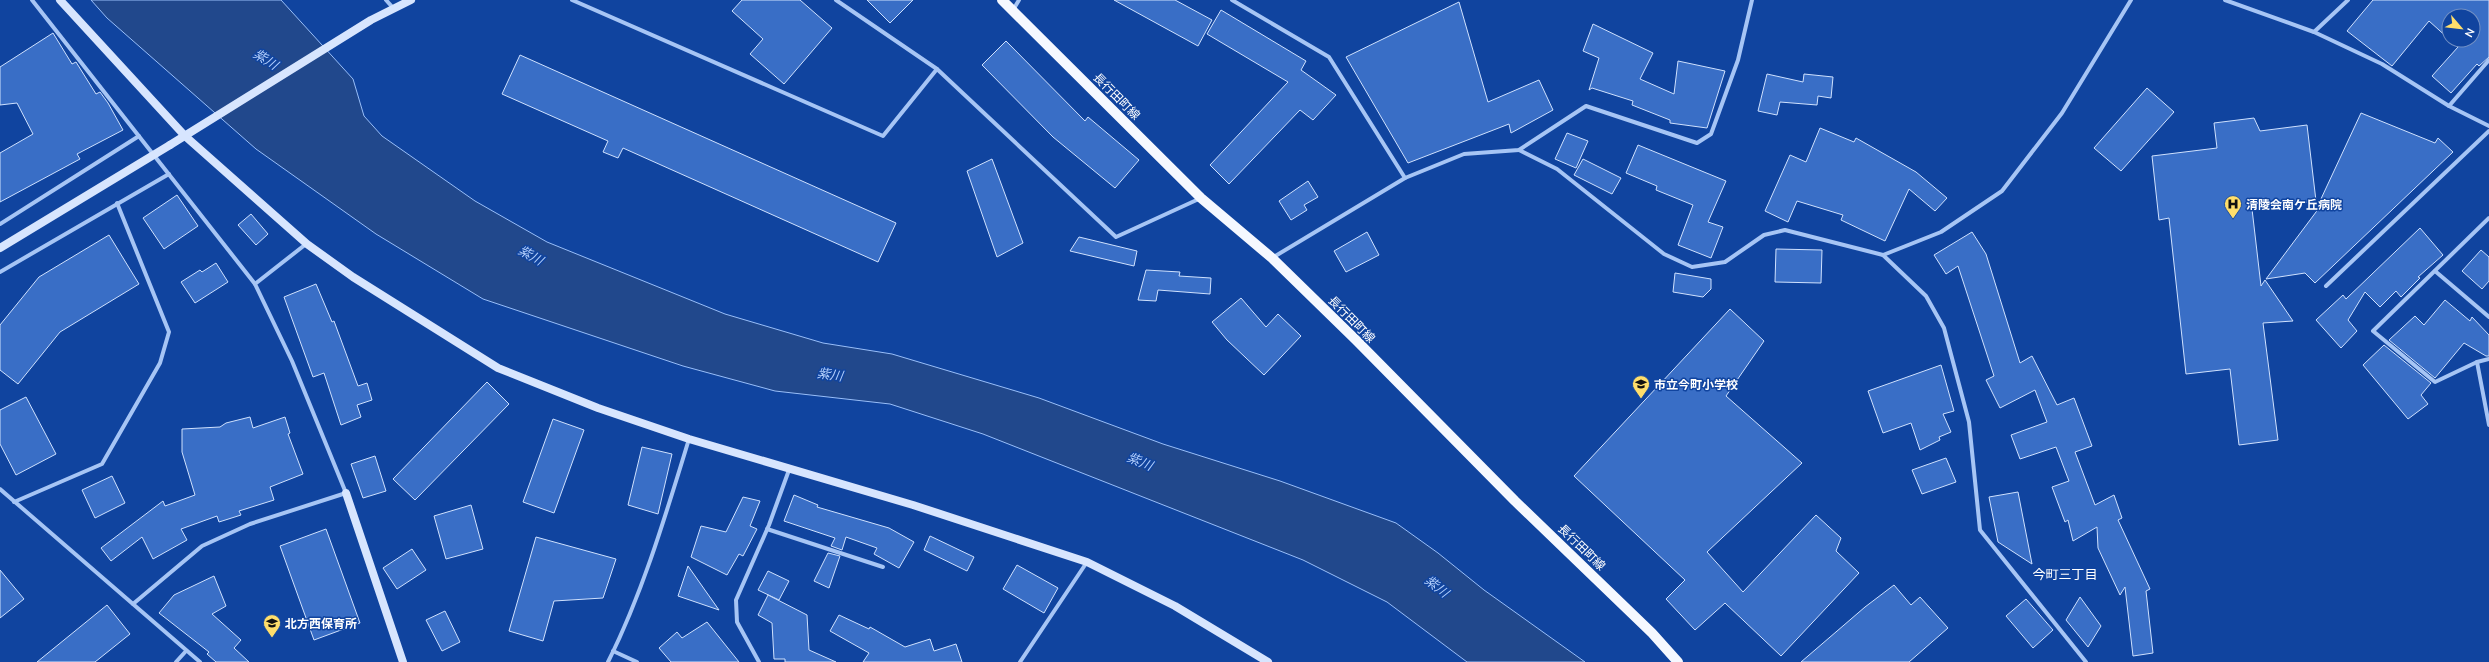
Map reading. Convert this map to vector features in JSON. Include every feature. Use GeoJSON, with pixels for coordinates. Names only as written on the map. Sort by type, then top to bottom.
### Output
{"type":"FeatureCollection","features":[{"type":"Feature","properties":{"kind":"main road","name":"長行田町線"},"geometry":{"type":"LineString","coordinates":[[1002,0],[1201,198],[1272,258],[1516,501],[1652,633],[1678,662]]}},
{"type":"Feature","properties":{"kind":"street"},"geometry":{"type":"LineString","coordinates":[[32,0],[256,284],[292,361],[346,493],[403,662]]}},
{"type":"Feature","properties":{"kind":"street"},"geometry":{"type":"LineString","coordinates":[[60,0],[185,136],[307,244],[353,277],[498,368],[598,408],[689,439],[789,470],[913,505],[1087,562],[1175,606],[1268,662]]}},
{"type":"Feature","properties":{"kind":"street"},"geometry":{"type":"LineString","coordinates":[[386,0],[394,9]]}},
{"type":"Feature","properties":{"kind":"street"},"geometry":{"type":"LineString","coordinates":[[0,248],[204,125],[371,20],[411,0]]}},
{"type":"Feature","properties":{"kind":"street"},"geometry":{"type":"LineString","coordinates":[[572,0],[883,136],[937,69]]}},
{"type":"Feature","properties":{"kind":"street"},"geometry":{"type":"LineString","coordinates":[[836,0],[937,69],[1116,237],[1201,198]]}},
{"type":"Feature","properties":{"kind":"street"},"geometry":{"type":"LineString","coordinates":[[1013,10],[1019,0]]}},
{"type":"Feature","properties":{"kind":"street"},"geometry":{"type":"LineString","coordinates":[[1232,0],[1329,57],[1405,178]]}},
{"type":"Feature","properties":{"kind":"street"},"geometry":{"type":"LineString","coordinates":[[1272,258],[1405,178],[1464,154],[1520,150],[1586,106],[1697,143],[1710,134],[1738,60],[1752,0]]}},
{"type":"Feature","properties":{"kind":"street"},"geometry":{"type":"LineString","coordinates":[[1883,255],[1941,232],[2002,191],[2062,113],[2131,0]]}},
{"type":"Feature","properties":{"kind":"street"},"geometry":{"type":"LineString","coordinates":[[2225,0],[2314,32],[2382,64],[2448,106],[2489,126]]}},
{"type":"Feature","properties":{"kind":"street"},"geometry":{"type":"LineString","coordinates":[[2314,32],[2348,0]]}},
{"type":"Feature","properties":{"kind":"street"},"geometry":{"type":"LineString","coordinates":[[2448,106],[2489,60]]}},
{"type":"Feature","properties":{"kind":"street"},"geometry":{"type":"LineString","coordinates":[[2326,286],[2489,130]]}},
{"type":"Feature","properties":{"kind":"street"},"geometry":{"type":"LineString","coordinates":[[0,224],[139,136]]}},
{"type":"Feature","properties":{"kind":"street"},"geometry":{"type":"LineString","coordinates":[[1520,150],[1557,169],[1664,254],[1692,267],[1725,262],[1764,235],[1785,230],[1883,255],[1926,296],[1944,328],[1969,422],[1980,530],[2086,662]]}},
{"type":"Feature","properties":{"kind":"street"},"geometry":{"type":"LineString","coordinates":[[0,272],[169,174]]}},
{"type":"Feature","properties":{"kind":"street"},"geometry":{"type":"LineString","coordinates":[[14,502],[102,464],[160,363],[169,332],[117,203]]}},
{"type":"Feature","properties":{"kind":"street"},"geometry":{"type":"LineString","coordinates":[[2489,218],[2373,331],[2435,382],[2477,362],[2489,359]]}},
{"type":"Feature","properties":{"kind":"street"},"geometry":{"type":"LineString","coordinates":[[256,284],[307,244]]}},
{"type":"Feature","properties":{"kind":"street"},"geometry":{"type":"LineString","coordinates":[[2435,271],[2489,317]]}},
{"type":"Feature","properties":{"kind":"street"},"geometry":{"type":"LineString","coordinates":[[2477,362],[2489,425]]}},
{"type":"Feature","properties":{"kind":"street"},"geometry":{"type":"LineString","coordinates":[[608,662],[614,651],[668,509],[689,439]]}},
{"type":"Feature","properties":{"kind":"street"},"geometry":{"type":"LineString","coordinates":[[760,662],[737,622],[736,600],[767,529],[789,470]]}},
{"type":"Feature","properties":{"kind":"street"},"geometry":{"type":"LineString","coordinates":[[0,489],[200,662]]}},
{"type":"Feature","properties":{"kind":"street"},"geometry":{"type":"LineString","coordinates":[[133,604],[202,546],[250,524],[346,493]]}},
{"type":"Feature","properties":{"kind":"street"},"geometry":{"type":"LineString","coordinates":[[767,529],[883,566]]}},
{"type":"Feature","properties":{"kind":"street"},"geometry":{"type":"LineString","coordinates":[[1020,662],[1087,562]]}},
{"type":"Feature","properties":{"kind":"street"},"geometry":{"type":"LineString","coordinates":[[176,662],[186,651]]}},
{"type":"Feature","properties":{"kind":"street"},"geometry":{"type":"LineString","coordinates":[[614,651],[637,662]]}},
{"type":"Feature","properties":{"kind":"water","name":"紫川"},"geometry":{"type":"Polygon","coordinates":[[[91,0],[281,0],[353,79],[364,116],[382,136],[475,201],[547,242],[725,314],[823,343],[892,354],[1039,398],[1163,444],[1280,481],[1396,523],[1438,553],[1484,590],[1585,662],[1467,662],[1387,602],[1303,560],[983,434],[890,404],[775,391],[683,366],[483,299],[376,234],[256,149],[107,18],[91,0]]]}},
{"type":"Feature","properties":{"kind":"building"},"geometry":{"type":"Polygon","coordinates":[[[742,0],[800,0],[832,28],[784,84],[750,54],[763,39],[732,11],[742,0]]]}},
{"type":"Feature","properties":{"kind":"building"},"geometry":{"type":"Polygon","coordinates":[[[867,0],[913,0],[890,23],[867,0]]]}},
{"type":"Feature","properties":{"kind":"building"},"geometry":{"type":"Polygon","coordinates":[[[1114,0],[1175,0],[1212,20],[1198,46],[1114,0]]]}},
{"type":"Feature","properties":{"kind":"building"},"geometry":{"type":"Polygon","coordinates":[[[2373,0],[2489,0],[2489,57],[2479,66],[2477,64],[2451,93],[2432,76],[2457,48],[2481,48],[2481,8],[2441,8],[2441,32],[2429,21],[2392,66],[2347,31],[2373,0]]]}},
{"type":"Feature","properties":{"kind":"building"},"geometry":{"type":"Polygon","coordinates":[[[1459,2],[1488,102],[1539,80],[1553,110],[1511,133],[1509,124],[1408,163],[1346,57],[1459,2]]]}},
{"type":"Feature","properties":{"kind":"building"},"geometry":{"type":"Polygon","coordinates":[[[1221,10],[1306,61],[1301,70],[1336,95],[1313,120],[1300,110],[1229,184],[1210,165],[1288,82],[1207,34],[1221,10]]]}},
{"type":"Feature","properties":{"kind":"building"},"geometry":{"type":"Polygon","coordinates":[[[1593,24],[1653,53],[1640,79],[1674,94],[1678,61],[1725,71],[1707,128],[1670,123],[1670,120],[1632,105],[1633,101],[1592,88],[1589,90],[1599,58],[1583,51],[1593,24]]]}},
{"type":"Feature","properties":{"kind":"building"},"geometry":{"type":"Polygon","coordinates":[[[53,33],[72,64],[76,62],[96,94],[100,92],[108,103],[123,130],[77,154],[80,159],[0,202],[0,153],[33,134],[17,103],[0,105],[0,67],[53,33]]]}},
{"type":"Feature","properties":{"kind":"building"},"geometry":{"type":"Polygon","coordinates":[[[1006,41],[1085,121],[1088,117],[1139,160],[1115,188],[1053,137],[982,65],[1006,41]]]}},
{"type":"Feature","properties":{"kind":"building"},"geometry":{"type":"Polygon","coordinates":[[[520,55],[896,223],[878,262],[623,148],[618,158],[603,152],[608,141],[502,94],[520,55]]]}},
{"type":"Feature","properties":{"kind":"building"},"geometry":{"type":"Polygon","coordinates":[[[1767,74],[1803,82],[1804,74],[1833,77],[1831,98],[1818,96],[1817,105],[1780,102],[1777,115],[1758,111],[1767,74]]]}},
{"type":"Feature","properties":{"kind":"building"},"geometry":{"type":"Polygon","coordinates":[[[2147,88],[2174,112],[2121,171],[2094,148],[2147,88]]]}},
{"type":"Feature","properties":{"kind":"building"},"geometry":{"type":"Polygon","coordinates":[[[2361,113],[2435,143],[2438,138],[2453,152],[2315,283],[2305,273],[2266,279],[2325,200],[2320,201],[2361,113]]]}},
{"type":"Feature","properties":{"kind":"building"},"geometry":{"type":"Polygon","coordinates":[[[2254,118],[2260,131],[2307,125],[2316,201],[2252,209],[2261,286],[2265,280],[2293,321],[2263,323],[2278,440],[2239,445],[2230,369],[2186,374],[2169,218],[2159,220],[2152,156],[2217,148],[2214,123],[2254,118]]]}},
{"type":"Feature","properties":{"kind":"building"},"geometry":{"type":"Polygon","coordinates":[[[1820,128],[1854,142],[1856,138],[1916,172],[1947,198],[1935,211],[1909,189],[1885,241],[1841,220],[1843,215],[1797,201],[1788,222],[1765,211],[1790,155],[1806,162],[1820,128]]]}},
{"type":"Feature","properties":{"kind":"building"},"geometry":{"type":"Polygon","coordinates":[[[1567,133],[1588,141],[1576,168],[1555,159],[1567,133]]]}},
{"type":"Feature","properties":{"kind":"building"},"geometry":{"type":"Polygon","coordinates":[[[1638,145],[1726,181],[1708,222],[1723,227],[1711,258],[1678,245],[1693,205],[1656,190],[1657,186],[1626,173],[1638,145]]]}},
{"type":"Feature","properties":{"kind":"building"},"geometry":{"type":"Polygon","coordinates":[[[992,159],[1023,243],[997,257],[967,171],[992,159]]]}},
{"type":"Feature","properties":{"kind":"building"},"geometry":{"type":"Polygon","coordinates":[[[1583,159],[1621,178],[1612,194],[1574,175],[1583,159]]]}},
{"type":"Feature","properties":{"kind":"building"},"geometry":{"type":"Polygon","coordinates":[[[1308,181],[1318,197],[1304,205],[1307,210],[1291,220],[1279,201],[1308,181]]]}},
{"type":"Feature","properties":{"kind":"building"},"geometry":{"type":"Polygon","coordinates":[[[177,195],[198,226],[164,249],[143,218],[177,195]]]}},
{"type":"Feature","properties":{"kind":"building"},"geometry":{"type":"Polygon","coordinates":[[[251,214],[268,234],[256,245],[238,225],[251,214]]]}},
{"type":"Feature","properties":{"kind":"building"},"geometry":{"type":"Polygon","coordinates":[[[2420,228],[2443,255],[2418,277],[2420,278],[2401,297],[2396,291],[2380,307],[2365,292],[2348,320],[2357,331],[2341,348],[2316,320],[2343,295],[2346,299],[2420,228]]]}},
{"type":"Feature","properties":{"kind":"building"},"geometry":{"type":"Polygon","coordinates":[[[1367,232],[1379,255],[1346,272],[1334,251],[1367,232]]]}},
{"type":"Feature","properties":{"kind":"building"},"geometry":{"type":"Polygon","coordinates":[[[1972,232],[1986,254],[2020,363],[2032,356],[2057,405],[2074,398],[2092,446],[2075,452],[2095,505],[2114,495],[2122,518],[2118,520],[2150,589],[2146,591],[2153,653],[2133,656],[2125,587],[2120,595],[2098,548],[2097,527],[2073,541],[2068,520],[2065,522],[2052,487],[2069,481],[2056,447],[2020,459],[2011,435],[2047,422],[2035,390],[2000,408],[1986,380],[1994,376],[1958,266],[1946,274],[1934,255],[1972,232]]]}},
{"type":"Feature","properties":{"kind":"building"},"geometry":{"type":"Polygon","coordinates":[[[109,235],[139,284],[60,332],[18,384],[0,370],[0,325],[39,277],[109,235]]]}},
{"type":"Feature","properties":{"kind":"building"},"geometry":{"type":"Polygon","coordinates":[[[1079,237],[1137,251],[1134,266],[1070,251],[1079,237]]]}},
{"type":"Feature","properties":{"kind":"building"},"geometry":{"type":"Polygon","coordinates":[[[1776,249],[1822,250],[1821,283],[1775,282],[1776,249]]]}},
{"type":"Feature","properties":{"kind":"building"},"geometry":{"type":"Polygon","coordinates":[[[2481,250],[2489,257],[2489,281],[2482,289],[2462,271],[2481,250]]]}},
{"type":"Feature","properties":{"kind":"building"},"geometry":{"type":"Polygon","coordinates":[[[216,263],[228,282],[195,303],[181,282],[200,270],[202,272],[216,263]]]}},
{"type":"Feature","properties":{"kind":"building"},"geometry":{"type":"Polygon","coordinates":[[[1146,270],[1180,272],[1179,276],[1211,278],[1210,294],[1158,290],[1156,301],[1138,300],[1146,270]]]}},
{"type":"Feature","properties":{"kind":"building"},"geometry":{"type":"Polygon","coordinates":[[[1675,273],[1711,279],[1711,289],[1703,297],[1673,292],[1675,273]]]}},
{"type":"Feature","properties":{"kind":"building"},"geometry":{"type":"Polygon","coordinates":[[[316,284],[332,322],[334,321],[358,386],[367,383],[372,400],[357,405],[361,417],[341,425],[324,373],[313,377],[284,297],[316,284]]]}},
{"type":"Feature","properties":{"kind":"building"},"geometry":{"type":"Polygon","coordinates":[[[1241,298],[1266,327],[1278,314],[1301,336],[1264,375],[1227,340],[1212,322],[1241,298]]]}},
{"type":"Feature","properties":{"kind":"building"},"geometry":{"type":"Polygon","coordinates":[[[2445,300],[2470,321],[2472,317],[2489,335],[2489,356],[2486,356],[2464,343],[2435,378],[2389,340],[2415,316],[2424,325],[2445,300]]]}},
{"type":"Feature","properties":{"kind":"building"},"geometry":{"type":"Polygon","coordinates":[[[1730,309],[1764,341],[1726,396],[1802,463],[1707,552],[1743,592],[1816,515],[1841,538],[1836,551],[1859,573],[1781,656],[1725,603],[1695,630],[1666,599],[1685,580],[1574,476],[1730,309]]]}},
{"type":"Feature","properties":{"kind":"building"},"geometry":{"type":"Polygon","coordinates":[[[2384,345],[2431,383],[2421,395],[2428,404],[2408,419],[2363,365],[2384,345]]]}},
{"type":"Feature","properties":{"kind":"building"},"geometry":{"type":"Polygon","coordinates":[[[1941,365],[1954,411],[1943,414],[1951,432],[1939,437],[1940,440],[1920,450],[1911,423],[1883,433],[1868,391],[1941,365]]]}},
{"type":"Feature","properties":{"kind":"building"},"geometry":{"type":"Polygon","coordinates":[[[487,382],[509,404],[415,500],[393,479],[487,382]]]}},
{"type":"Feature","properties":{"kind":"building"},"geometry":{"type":"Polygon","coordinates":[[[26,397],[56,454],[16,475],[0,444],[0,410],[26,397]]]}},
{"type":"Feature","properties":{"kind":"building"},"geometry":{"type":"Polygon","coordinates":[[[250,417],[253,428],[285,417],[290,433],[288,434],[303,474],[270,487],[274,500],[239,511],[241,515],[219,522],[217,516],[181,529],[187,540],[153,559],[142,537],[111,561],[101,548],[163,501],[165,506],[195,495],[182,452],[182,429],[220,427],[226,423],[250,417]]]}},
{"type":"Feature","properties":{"kind":"building"},"geometry":{"type":"Polygon","coordinates":[[[553,419],[584,430],[554,513],[523,502],[553,419]]]}},
{"type":"Feature","properties":{"kind":"building"},"geometry":{"type":"Polygon","coordinates":[[[642,447],[672,454],[658,514],[628,505],[642,447]]]}},
{"type":"Feature","properties":{"kind":"building"},"geometry":{"type":"Polygon","coordinates":[[[375,456],[386,491],[363,498],[351,464],[375,456]]]}},
{"type":"Feature","properties":{"kind":"building"},"geometry":{"type":"Polygon","coordinates":[[[1946,458],[1956,482],[1922,494],[1912,470],[1946,458]]]}},
{"type":"Feature","properties":{"kind":"building"},"geometry":{"type":"Polygon","coordinates":[[[112,476],[125,503],[95,518],[82,490],[112,476]]]}},
{"type":"Feature","properties":{"kind":"building"},"geometry":{"type":"Polygon","coordinates":[[[2018,492],[2032,564],[1998,542],[1989,497],[2018,492]]]}},
{"type":"Feature","properties":{"kind":"building"},"geometry":{"type":"Polygon","coordinates":[[[794,495],[818,505],[817,507],[889,528],[914,542],[899,568],[874,554],[877,548],[846,537],[842,550],[831,546],[835,538],[784,521],[794,495]]]}},
{"type":"Feature","properties":{"kind":"building"},"geometry":{"type":"Polygon","coordinates":[[[743,497],[760,501],[750,526],[757,529],[743,556],[739,554],[727,575],[691,557],[701,526],[726,532],[743,497]]]}},
{"type":"Feature","properties":{"kind":"building"},"geometry":{"type":"Polygon","coordinates":[[[471,505],[483,549],[446,559],[434,516],[471,505]]]}},
{"type":"Feature","properties":{"kind":"building"},"geometry":{"type":"Polygon","coordinates":[[[326,529],[360,623],[314,640],[280,546],[326,529]]]}},
{"type":"Feature","properties":{"kind":"building"},"geometry":{"type":"Polygon","coordinates":[[[930,536],[974,557],[967,571],[924,550],[930,536]]]}},
{"type":"Feature","properties":{"kind":"building"},"geometry":{"type":"Polygon","coordinates":[[[536,537],[616,559],[603,598],[554,601],[543,641],[509,631],[536,537]]]}},
{"type":"Feature","properties":{"kind":"building"},"geometry":{"type":"Polygon","coordinates":[[[412,549],[426,570],[397,589],[383,568],[412,549]]]}},
{"type":"Feature","properties":{"kind":"building"},"geometry":{"type":"Polygon","coordinates":[[[828,553],[840,556],[829,588],[814,581],[828,553]]]}},
{"type":"Feature","properties":{"kind":"building"},"geometry":{"type":"Polygon","coordinates":[[[1017,565],[1058,588],[1044,613],[1003,589],[1017,565]]]}},
{"type":"Feature","properties":{"kind":"building"},"geometry":{"type":"Polygon","coordinates":[[[688,566],[719,610],[678,596],[688,566]]]}},
{"type":"Feature","properties":{"kind":"building"},"geometry":{"type":"Polygon","coordinates":[[[0,570],[24,599],[0,618],[0,570]]]}},
{"type":"Feature","properties":{"kind":"building"},"geometry":{"type":"Polygon","coordinates":[[[768,571],[789,581],[779,600],[758,590],[768,571]]]}},
{"type":"Feature","properties":{"kind":"building"},"geometry":{"type":"Polygon","coordinates":[[[214,576],[226,606],[212,614],[241,640],[234,648],[249,662],[216,662],[207,654],[209,652],[159,613],[174,595],[214,576]]]}},
{"type":"Feature","properties":{"kind":"building"},"geometry":{"type":"Polygon","coordinates":[[[1894,585],[1911,605],[1920,597],[1948,628],[1909,662],[1801,662],[1865,607],[1894,585]]]}},
{"type":"Feature","properties":{"kind":"building"},"geometry":{"type":"Polygon","coordinates":[[[768,595],[807,615],[809,650],[836,662],[785,662],[785,659],[774,659],[772,623],[758,615],[768,595]]]}},
{"type":"Feature","properties":{"kind":"building"},"geometry":{"type":"Polygon","coordinates":[[[2080,597],[2101,626],[2088,647],[2066,620],[2080,597]]]}},
{"type":"Feature","properties":{"kind":"building"},"geometry":{"type":"Polygon","coordinates":[[[2026,599],[2053,630],[2033,648],[2006,616],[2026,599]]]}},
{"type":"Feature","properties":{"kind":"building"},"geometry":{"type":"Polygon","coordinates":[[[107,605],[130,634],[95,662],[37,662],[107,605]]]}},
{"type":"Feature","properties":{"kind":"building"},"geometry":{"type":"Polygon","coordinates":[[[445,611],[460,642],[442,651],[426,620],[445,611]]]}},
{"type":"Feature","properties":{"kind":"building"},"geometry":{"type":"Polygon","coordinates":[[[839,615],[869,629],[870,627],[905,647],[930,639],[934,651],[956,644],[962,662],[863,662],[869,653],[830,631],[839,615]]]}},
{"type":"Feature","properties":{"kind":"building"},"geometry":{"type":"Polygon","coordinates":[[[707,622],[739,662],[671,662],[659,648],[677,632],[682,638],[707,622]]]}},
{"type":"Feature","properties":{"kind":"place","name":"清陵会南ケ丘病院"},"geometry":{"type":"Point","coordinates":[2233,219]}},
{"type":"Feature","properties":{"kind":"place","name":"市立今町小学校"},"geometry":{"type":"Point","coordinates":[1641,399]}},
{"type":"Feature","properties":{"kind":"place","name":"北方西保育所"},"geometry":{"type":"Point","coordinates":[272,638]}},
{"type":"Feature","properties":{"kind":"district","name":"今町三丁目"},"geometry":{"type":"Point","coordinates":[2065,574]}}]}
